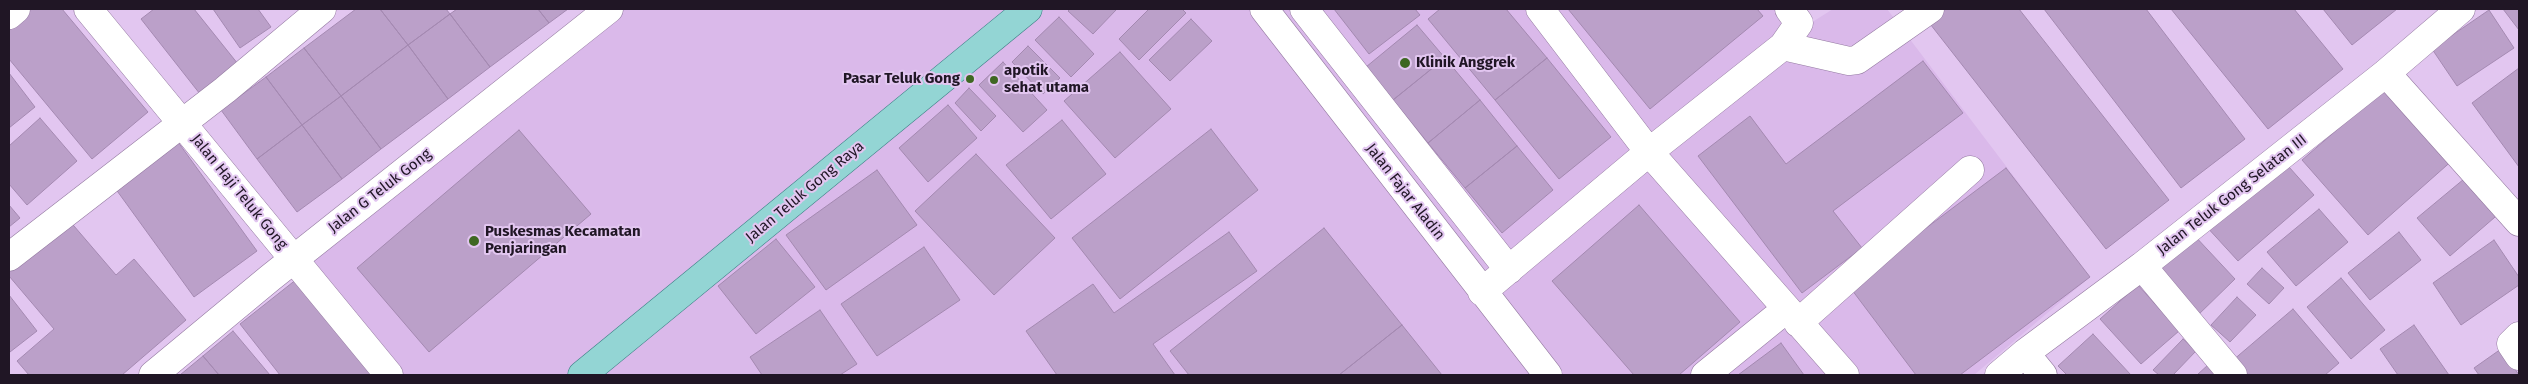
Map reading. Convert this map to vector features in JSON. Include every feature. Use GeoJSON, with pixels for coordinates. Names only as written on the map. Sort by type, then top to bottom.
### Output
{"type":"FeatureCollection","features":[{"type":"Feature","properties":{"kind":"main road","name":"Jalan Teluk Gong Raya"},"geometry":{"type":"LineString","coordinates":[[582,375],[1028,9]]}},
{"type":"Feature","properties":{"kind":"street"},"geometry":{"type":"LineString","coordinates":[[9,15],[16,9]]}},
{"type":"Feature","properties":{"kind":"street","name":"Jalan Haji Teluk Gong"},"geometry":{"type":"LineString","coordinates":[[88,9],[390,375]]}},
{"type":"Feature","properties":{"kind":"street"},"geometry":{"type":"LineString","coordinates":[[9,257],[225,90],[322,9]]}},
{"type":"Feature","properties":{"kind":"street","name":"Jalan G Teluk Gong"},"geometry":{"type":"LineString","coordinates":[[153,375],[294,259],[609,9]]}},
{"type":"Feature","properties":{"kind":"street","name":"Jalan Fajar Aladin"},"geometry":{"type":"LineString","coordinates":[[1264,9],[1548,375]]}},
{"type":"Feature","properties":{"kind":"street"},"geometry":{"type":"LineString","coordinates":[[1304,9],[1509,270]]}},
{"type":"Feature","properties":{"kind":"street"},"geometry":{"type":"LineString","coordinates":[[1540,9],[1649,152],[1845,375]]}},
{"type":"Feature","properties":{"kind":"street"},"geometry":{"type":"LineString","coordinates":[[1482,292],[1649,152],[1783,46],[1799,22],[1789,9]]}},
{"type":"Feature","properties":{"kind":"street"},"geometry":{"type":"LineString","coordinates":[[1783,46],[1849,61],[1858,60],[1930,9]]}},
{"type":"Feature","properties":{"kind":"street","name":"Jalan Teluk Gong Selatan III"},"geometry":{"type":"LineString","coordinates":[[1999,375],[2024,354],[2142,266],[2386,73],[2461,9]]}},
{"type":"Feature","properties":{"kind":"street"},"geometry":{"type":"LineString","coordinates":[[2386,73],[2519,222]]}},
{"type":"Feature","properties":{"kind":"street"},"geometry":{"type":"LineString","coordinates":[[1705,375],[1792,316],[1970,170]]}},
{"type":"Feature","properties":{"kind":"street"},"geometry":{"type":"LineString","coordinates":[[2142,266],[2233,375]]}},
{"type":"Feature","properties":{"kind":"street"},"geometry":{"type":"LineString","coordinates":[[2519,336],[2511,344],[2519,356]]}},
{"type":"Feature","properties":{"kind":"street"},"geometry":{"type":"LineString","coordinates":[[2024,354],[2043,375]]}},
{"type":"Feature","properties":{"kind":"shaded area"},"geometry":{"type":"Polygon","coordinates":[[[601,9],[1792,9],[1806,26],[1833,9],[1887,9],[2090,277],[1974,375],[296,375],[346,333],[285,273],[601,9]]]}},
{"type":"Feature","properties":{"kind":"building"},"geometry":{"type":"Polygon","coordinates":[[[31,9],[62,9],[148,112],[92,159],[9,59],[9,27],[31,9]]]}},
{"type":"Feature","properties":{"kind":"building"},"geometry":{"type":"Polygon","coordinates":[[[154,9],[194,9],[238,64],[200,94],[141,19],[154,9]]]}},
{"type":"Feature","properties":{"kind":"building"},"geometry":{"type":"Polygon","coordinates":[[[213,9],[258,9],[271,27],[240,48],[213,9]]]}},
{"type":"Feature","properties":{"kind":"building"},"geometry":{"type":"Polygon","coordinates":[[[356,9],[380,9],[408,45],[341,96],[304,48],[356,9]]]}},
{"type":"Feature","properties":{"kind":"building"},"geometry":{"type":"Polygon","coordinates":[[[380,9],[446,9],[450,14],[408,45],[380,9]]]}},
{"type":"Feature","properties":{"kind":"building"},"geometry":{"type":"Polygon","coordinates":[[[457,9],[538,9],[549,23],[490,67],[450,14],[457,9]]]}},
{"type":"Feature","properties":{"kind":"building"},"geometry":{"type":"Polygon","coordinates":[[[538,9],[568,9],[549,23],[538,9]]]}},
{"type":"Feature","properties":{"kind":"building"},"geometry":{"type":"Polygon","coordinates":[[[1070,9],[1116,10],[1093,34],[1068,11],[1070,9]]]}},
{"type":"Feature","properties":{"kind":"building"},"geometry":{"type":"Polygon","coordinates":[[[1149,9],[1182,9],[1186,13],[1139,60],[1119,39],[1149,9]]]}},
{"type":"Feature","properties":{"kind":"building"},"geometry":{"type":"Polygon","coordinates":[[[1334,9],[1415,9],[1420,15],[1369,54],[1334,9]]]}},
{"type":"Feature","properties":{"kind":"building"},"geometry":{"type":"Polygon","coordinates":[[[1440,9],[1506,9],[1547,58],[1495,100],[1428,19],[1440,9]]]}},
{"type":"Feature","properties":{"kind":"building"},"geometry":{"type":"Polygon","coordinates":[[[1568,9],[1757,9],[1763,16],[1650,109],[1568,9]]]}},
{"type":"Feature","properties":{"kind":"building"},"geometry":{"type":"Polygon","coordinates":[[[1941,9],[2019,9],[2169,200],[2106,249],[1927,20],[1941,9]]]}},
{"type":"Feature","properties":{"kind":"building"},"geometry":{"type":"Polygon","coordinates":[[[2044,9],[2146,9],[2245,139],[2181,188],[2044,9]]]}},
{"type":"Feature","properties":{"kind":"building"},"geometry":{"type":"Polygon","coordinates":[[[2171,9],[2294,9],[2343,69],[2268,129],[2171,9]]]}},
{"type":"Feature","properties":{"kind":"building"},"geometry":{"type":"Polygon","coordinates":[[[2323,9],[2397,9],[2352,45],[2323,9]]]}},
{"type":"Feature","properties":{"kind":"building"},"geometry":{"type":"Polygon","coordinates":[[[2503,9],[2519,9],[2519,30],[2503,9]]]}},
{"type":"Feature","properties":{"kind":"building"},"geometry":{"type":"Polygon","coordinates":[[[2489,10],[2514,48],[2457,86],[2432,49],[2489,10]]]}},
{"type":"Feature","properties":{"kind":"building"},"geometry":{"type":"Polygon","coordinates":[[[450,14],[490,67],[448,99],[408,45],[450,14]]]}},
{"type":"Feature","properties":{"kind":"building"},"geometry":{"type":"Polygon","coordinates":[[[1059,17],[1094,54],[1071,77],[1035,40],[1059,17]]]}},
{"type":"Feature","properties":{"kind":"building"},"geometry":{"type":"Polygon","coordinates":[[[1191,19],[1212,41],[1170,81],[1149,60],[1191,19]]]}},
{"type":"Feature","properties":{"kind":"building","name":"Klinik Anggrek"},"geometry":{"type":"Polygon","coordinates":[[[1417,25],[1445,58],[1393,100],[1366,67],[1417,25]]]}},
{"type":"Feature","properties":{"kind":"building"},"geometry":{"type":"Polygon","coordinates":[[[408,45],[448,99],[381,149],[341,96],[408,45]]]}},
{"type":"Feature","properties":{"kind":"building"},"geometry":{"type":"Polygon","coordinates":[[[1028,46],[1060,78],[1043,94],[1012,62],[1028,46]]]}},
{"type":"Feature","properties":{"kind":"building"},"geometry":{"type":"Polygon","coordinates":[[[304,48],[341,96],[302,125],[266,77],[304,48]]]}},
{"type":"Feature","properties":{"kind":"building"},"geometry":{"type":"Polygon","coordinates":[[[1120,52],[1171,109],[1115,158],[1064,101],[1120,52]]]}},
{"type":"Feature","properties":{"kind":"building"},"geometry":{"type":"Polygon","coordinates":[[[1445,58],[1480,100],[1428,143],[1393,100],[1445,58]]]}},
{"type":"Feature","properties":{"kind":"building"},"geometry":{"type":"Polygon","coordinates":[[[1547,58],[1611,137],[1559,179],[1495,100],[1547,58]]]}},
{"type":"Feature","properties":{"kind":"building"},"geometry":{"type":"Polygon","coordinates":[[[1923,61],[1963,113],[1833,211],[1862,248],[1802,293],[1698,156],[1750,116],[1786,164],[1923,61]]]}},
{"type":"Feature","properties":{"kind":"building"},"geometry":{"type":"Polygon","coordinates":[[[1003,62],[1047,110],[1023,132],[979,85],[1003,62]]]}},
{"type":"Feature","properties":{"kind":"building"},"geometry":{"type":"Polygon","coordinates":[[[2519,68],[2519,167],[2472,103],[2519,68]]]}},
{"type":"Feature","properties":{"kind":"building"},"geometry":{"type":"Polygon","coordinates":[[[9,73],[35,107],[9,128],[9,73]]]}},
{"type":"Feature","properties":{"kind":"building"},"geometry":{"type":"Polygon","coordinates":[[[266,77],[302,125],[257,159],[221,110],[266,77]]]}},
{"type":"Feature","properties":{"kind":"building"},"geometry":{"type":"Polygon","coordinates":[[[2390,84],[2455,158],[2368,235],[2302,160],[2390,84]]]}},
{"type":"Feature","properties":{"kind":"building"},"geometry":{"type":"Polygon","coordinates":[[[969,88],[996,116],[981,131],[955,103],[969,88]]]}},
{"type":"Feature","properties":{"kind":"building"},"geometry":{"type":"Polygon","coordinates":[[[341,96],[381,149],[342,179],[302,125],[341,96]]]}},
{"type":"Feature","properties":{"kind":"building"},"geometry":{"type":"Polygon","coordinates":[[[1480,100],[1517,146],[1465,188],[1428,143],[1480,100]]]}},
{"type":"Feature","properties":{"kind":"building"},"geometry":{"type":"Polygon","coordinates":[[[948,105],[977,138],[928,182],[899,148],[948,105]]]}},
{"type":"Feature","properties":{"kind":"building"},"geometry":{"type":"Polygon","coordinates":[[[40,118],[77,161],[27,205],[9,184],[9,146],[40,118]]]}},
{"type":"Feature","properties":{"kind":"building"},"geometry":{"type":"Polygon","coordinates":[[[1062,120],[1106,174],[1051,219],[1006,165],[1062,120]]]}},
{"type":"Feature","properties":{"kind":"building"},"geometry":{"type":"Polygon","coordinates":[[[302,125],[342,179],[297,212],[257,159],[302,125]]]}},
{"type":"Feature","properties":{"kind":"building"},"geometry":{"type":"Polygon","coordinates":[[[1211,129],[1258,190],[1120,299],[1072,238],[1211,129]]]}},
{"type":"Feature","properties":{"kind":"building","name":"Puskesmas Kecamatan Penjaringan"},"geometry":{"type":"Polygon","coordinates":[[[519,130],[591,214],[429,352],[357,268],[519,130]]]}},
{"type":"Feature","properties":{"kind":"building"},"geometry":{"type":"Polygon","coordinates":[[[178,142],[257,251],[194,297],[115,188],[178,142]]]}},
{"type":"Feature","properties":{"kind":"building"},"geometry":{"type":"Polygon","coordinates":[[[1517,146],[1553,190],[1502,233],[1465,188],[1517,146]]]}},
{"type":"Feature","properties":{"kind":"building"},"geometry":{"type":"Polygon","coordinates":[[[976,154],[1055,238],[994,295],[915,211],[976,154]]]}},
{"type":"Feature","properties":{"kind":"building"},"geometry":{"type":"Polygon","coordinates":[[[2281,158],[2314,195],[2238,261],[2205,225],[2281,158]]]}},
{"type":"Feature","properties":{"kind":"building"},"geometry":{"type":"Polygon","coordinates":[[[2006,168],[2090,277],[1960,375],[1916,375],[1849,286],[2006,168]]]}},
{"type":"Feature","properties":{"kind":"building"},"geometry":{"type":"Polygon","coordinates":[[[877,170],[917,225],[826,290],[786,235],[877,170]]]}},
{"type":"Feature","properties":{"kind":"building"},"geometry":{"type":"Polygon","coordinates":[[[2470,174],[2502,211],[2450,256],[2417,218],[2470,174]]]}},
{"type":"Feature","properties":{"kind":"building"},"geometry":{"type":"Polygon","coordinates":[[[9,205],[20,218],[9,227],[9,205]]]}},
{"type":"Feature","properties":{"kind":"building"},"geometry":{"type":"Polygon","coordinates":[[[1639,205],[1740,322],[1679,375],[1634,375],[1552,281],[1639,205]]]}},
{"type":"Feature","properties":{"kind":"building"},"geometry":{"type":"Polygon","coordinates":[[[2319,209],[2348,242],[2296,286],[2267,252],[2319,209]]]}},
{"type":"Feature","properties":{"kind":"building"},"geometry":{"type":"Polygon","coordinates":[[[68,219],[116,275],[134,259],[186,320],[122,375],[29,375],[17,361],[54,329],[9,276],[9,270],[68,219]]]}},
{"type":"Feature","properties":{"kind":"building"},"geometry":{"type":"Polygon","coordinates":[[[1324,228],[1402,325],[1339,375],[1189,375],[1170,351],[1324,228]]]}},
{"type":"Feature","properties":{"kind":"building"},"geometry":{"type":"Polygon","coordinates":[[[1229,232],[1257,271],[1153,344],[1175,375],[1057,375],[1026,331],[1093,284],[1114,313],[1229,232]]]}},
{"type":"Feature","properties":{"kind":"building"},"geometry":{"type":"Polygon","coordinates":[[[2399,232],[2421,260],[2370,300],[2348,273],[2399,232]]]}},
{"type":"Feature","properties":{"kind":"building"},"geometry":{"type":"Polygon","coordinates":[[[2193,234],[2235,279],[2196,317],[2153,272],[2193,234]]]}},
{"type":"Feature","properties":{"kind":"building"},"geometry":{"type":"Polygon","coordinates":[[[776,239],[815,287],[756,334],[718,286],[776,239]]]}},
{"type":"Feature","properties":{"kind":"building"},"geometry":{"type":"Polygon","coordinates":[[[2494,240],[2519,277],[2519,285],[2461,325],[2433,283],[2494,240]]]}},
{"type":"Feature","properties":{"kind":"building"},"geometry":{"type":"Polygon","coordinates":[[[924,247],[960,300],[877,356],[841,304],[924,247]]]}},
{"type":"Feature","properties":{"kind":"building"},"geometry":{"type":"Polygon","coordinates":[[[2262,268],[2284,288],[2269,304],[2247,284],[2262,268]]]}},
{"type":"Feature","properties":{"kind":"building"},"geometry":{"type":"Polygon","coordinates":[[[302,275],[381,375],[280,375],[240,324],[302,275]]]}},
{"type":"Feature","properties":{"kind":"building"},"geometry":{"type":"Polygon","coordinates":[[[2341,278],[2385,330],[2351,359],[2307,307],[2341,278]]]}},
{"type":"Feature","properties":{"kind":"building"},"geometry":{"type":"Polygon","coordinates":[[[2138,285],[2179,331],[2141,364],[2100,319],[2138,285]]]}},
{"type":"Feature","properties":{"kind":"building"},"geometry":{"type":"Polygon","coordinates":[[[9,295],[37,331],[10,352],[9,350],[9,295]]]}},
{"type":"Feature","properties":{"kind":"building"},"geometry":{"type":"Polygon","coordinates":[[[2237,297],[2256,315],[2230,342],[2211,325],[2237,297]]]}},
{"type":"Feature","properties":{"kind":"building"},"geometry":{"type":"Polygon","coordinates":[[[2293,309],[2339,363],[2325,375],[2244,375],[2232,361],[2293,309]]]}},
{"type":"Feature","properties":{"kind":"building"},"geometry":{"type":"Polygon","coordinates":[[[820,310],[857,364],[840,375],[762,375],[750,357],[820,310]]]}},
{"type":"Feature","properties":{"kind":"building"},"geometry":{"type":"Polygon","coordinates":[[[1402,325],[1442,375],[1339,375],[1402,325]]]}},
{"type":"Feature","properties":{"kind":"building"},"geometry":{"type":"Polygon","coordinates":[[[2414,325],[2449,375],[2398,375],[2380,349],[2414,325]]]}},
{"type":"Feature","properties":{"kind":"building"},"geometry":{"type":"Polygon","coordinates":[[[233,331],[270,375],[219,375],[203,356],[233,331]]]}},
{"type":"Feature","properties":{"kind":"building"},"geometry":{"type":"Polygon","coordinates":[[[2093,334],[2131,375],[2067,375],[2058,366],[2093,334]]]}},
{"type":"Feature","properties":{"kind":"building"},"geometry":{"type":"Polygon","coordinates":[[[2183,339],[2196,351],[2173,375],[2159,375],[2153,370],[2183,339]]]}},
{"type":"Feature","properties":{"kind":"building"},"geometry":{"type":"Polygon","coordinates":[[[1781,343],[1804,375],[1738,375],[1781,343]]]}},
{"type":"Feature","properties":{"kind":"building"},"geometry":{"type":"Polygon","coordinates":[[[2501,349],[2519,375],[2479,375],[2474,368],[2501,349]]]}},
{"type":"Feature","properties":{"kind":"building"},"geometry":{"type":"Polygon","coordinates":[[[203,356],[219,375],[180,375],[203,356]]]}},
{"type":"Feature","properties":{"kind":"building"},"geometry":{"type":"Polygon","coordinates":[[[2209,364],[2219,375],[2197,375],[2209,364]]]}},
{"type":"Feature","properties":{"kind":"place","name":"Klinik Anggrek"},"geometry":{"type":"Point","coordinates":[1405,63]}},
{"type":"Feature","properties":{"kind":"place","name":"Pasar Teluk Gong"},"geometry":{"type":"Point","coordinates":[970,79]}},
{"type":"Feature","properties":{"kind":"place","name":"apotik sehat utama"},"geometry":{"type":"Point","coordinates":[994,80]}},
{"type":"Feature","properties":{"kind":"place","name":"Puskesmas Kecamatan Penjaringan"},"geometry":{"type":"Point","coordinates":[474,241]}}]}
